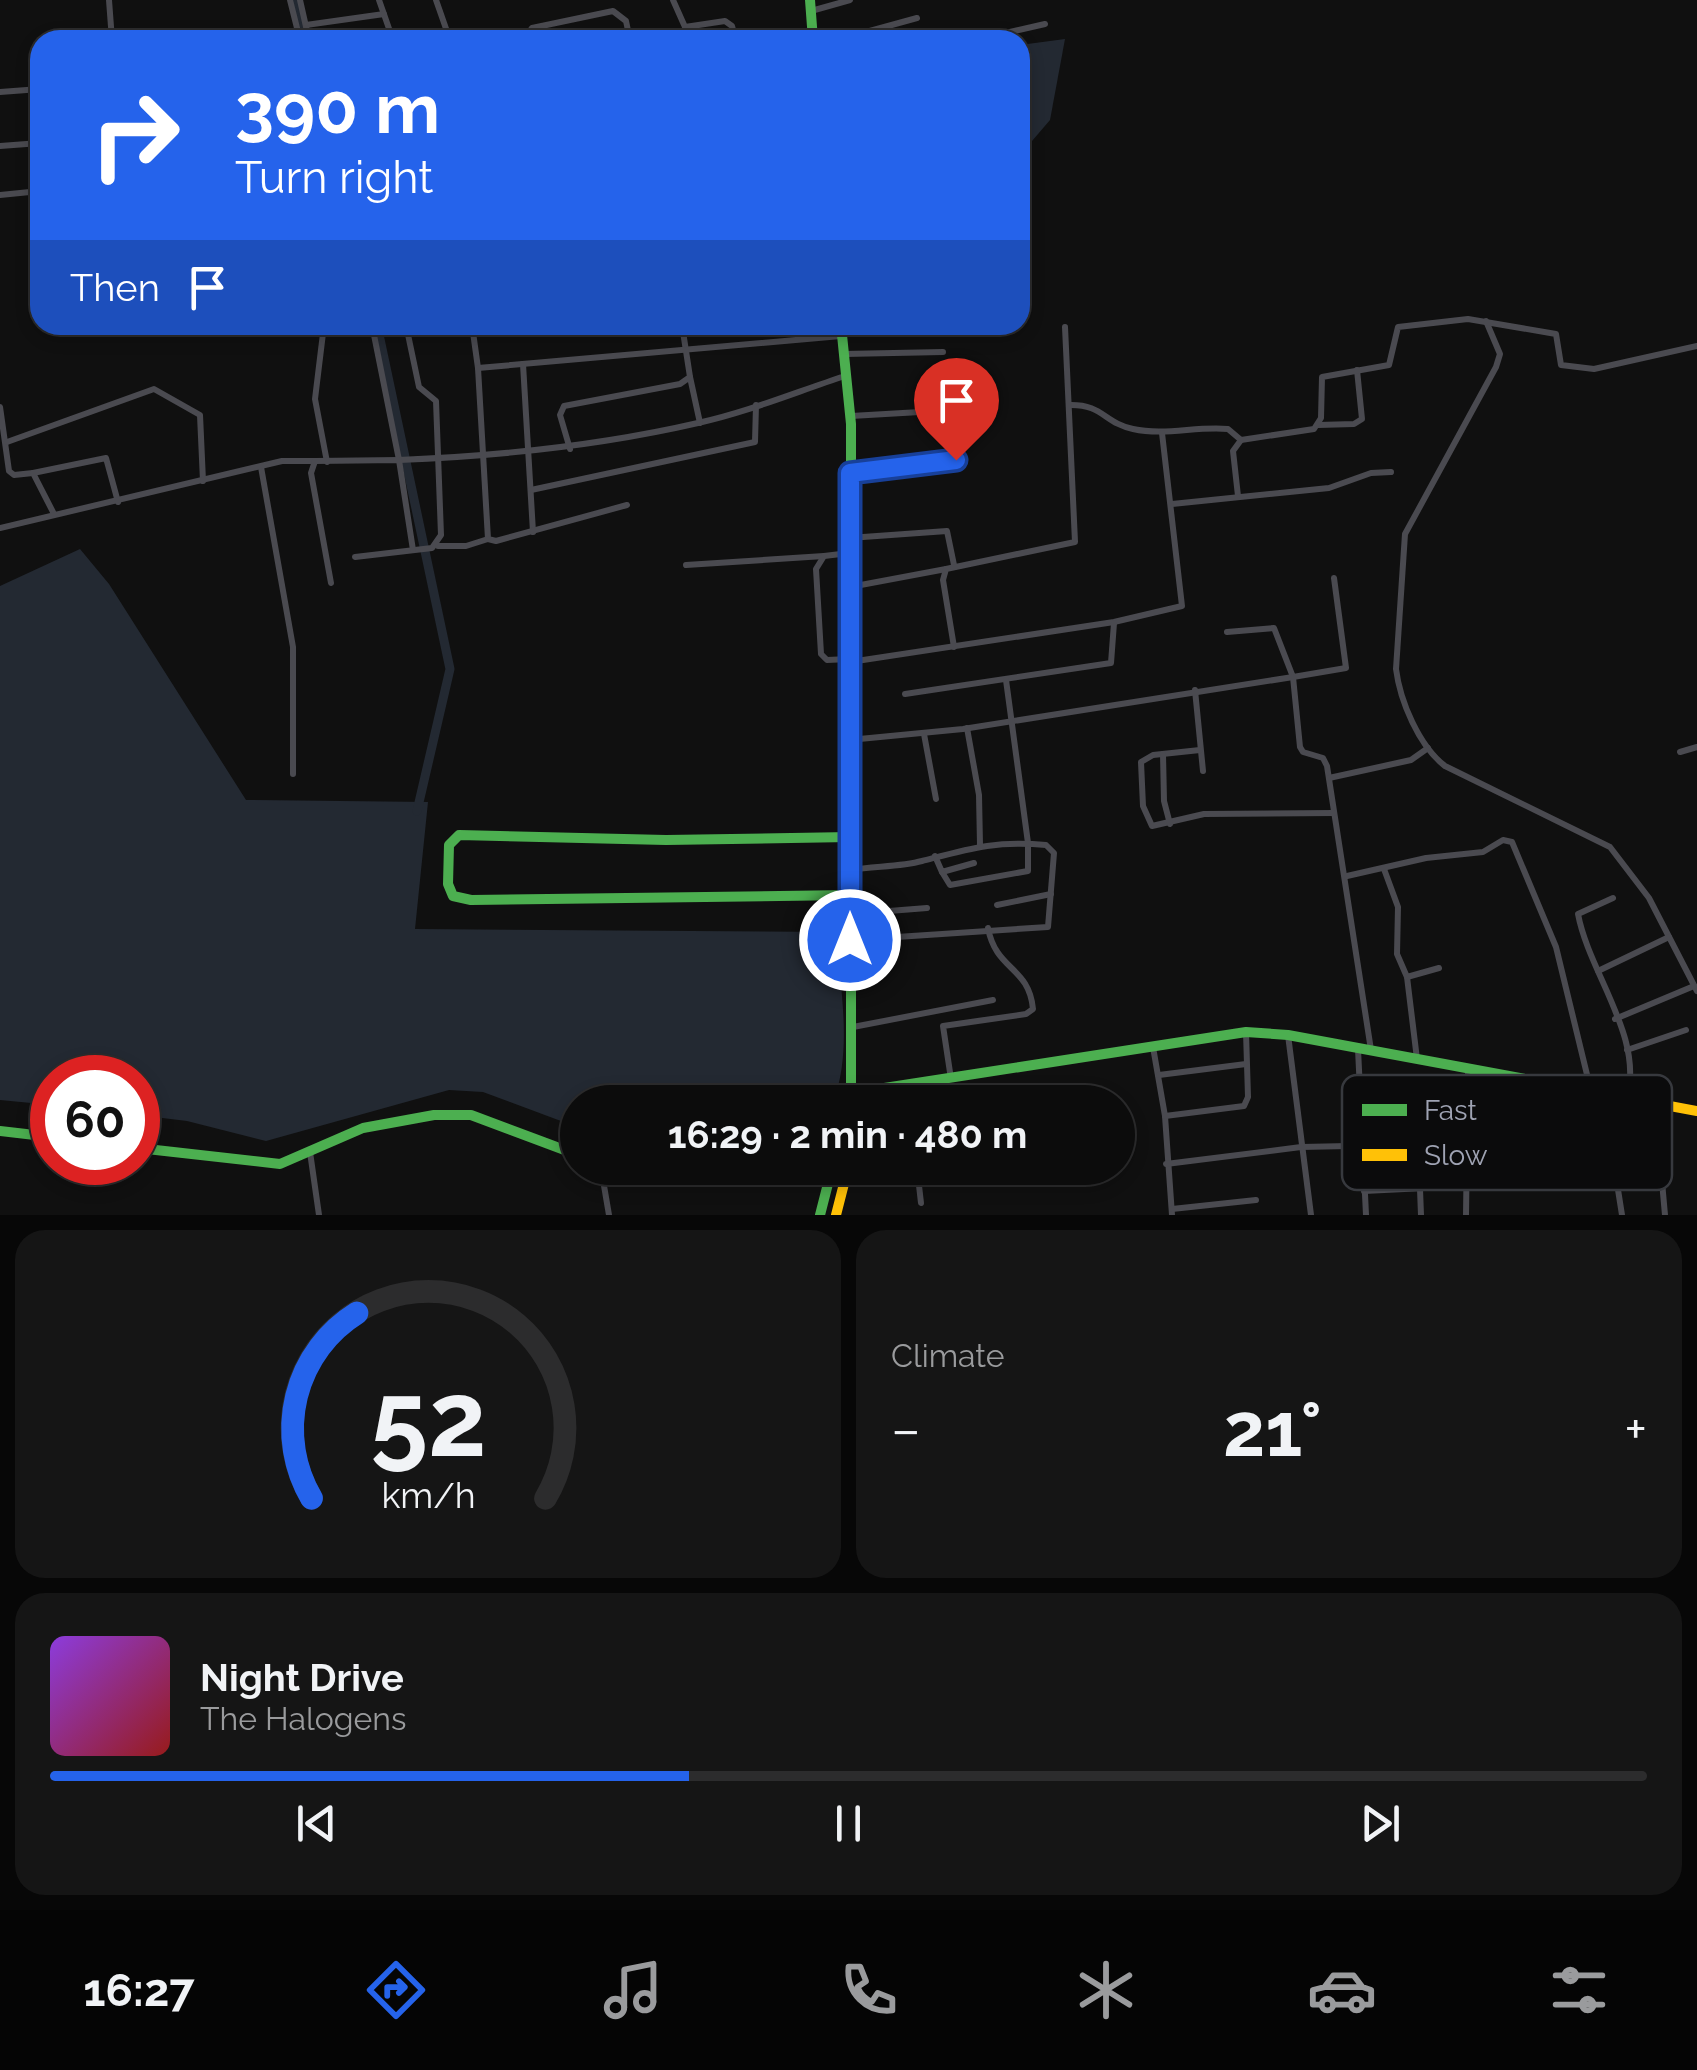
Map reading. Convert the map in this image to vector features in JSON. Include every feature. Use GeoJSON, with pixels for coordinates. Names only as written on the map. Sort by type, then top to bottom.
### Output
{"type":"FeatureCollection","features":[{"type":"Feature","properties":{"kind":"main road"},"geometry":{"type":"LineString","coordinates":[[842,335],[850,416],[851,1085]]}},
{"type":"Feature","properties":{"kind":"main road"},"geometry":{"type":"LineString","coordinates":[[850,836],[666,840],[460,835],[449,845],[448,884],[453,896],[472,900],[850,895]]}},
{"type":"Feature","properties":{"kind":"main road"},"geometry":{"type":"LineString","coordinates":[[920,1085],[1246,1032],[1288,1035],[1495,1075]]}},
{"type":"Feature","properties":{"kind":"main road"},"geometry":{"type":"LineString","coordinates":[[1672,1107],[1697,1112]]}},
{"type":"Feature","properties":{"kind":"main road"},"geometry":{"type":"LineString","coordinates":[[160,1151],[267,1164],[294,1161],[343,1136],[389,1122],[471,1114],[560,1148]]}},
{"type":"Feature","properties":{"kind":"main road"},"geometry":{"type":"LineString","coordinates":[[0,1131],[30,1135]]}},
{"type":"Feature","properties":{"kind":"main road"},"geometry":{"type":"LineString","coordinates":[[820,1215],[828,1185]]}},
{"type":"Feature","properties":{"kind":"main road"},"geometry":{"type":"LineString","coordinates":[[836,1215],[844,1185]]}},
{"type":"Feature","properties":{"kind":"street"},"geometry":{"type":"LineString","coordinates":[[109,0],[111,30]]}},
{"type":"Feature","properties":{"kind":"street"},"geometry":{"type":"LineString","coordinates":[[290,0],[297,30]]}},
{"type":"Feature","properties":{"kind":"street"},"geometry":{"type":"LineString","coordinates":[[300,0],[307,30]]}},
{"type":"Feature","properties":{"kind":"street"},"geometry":{"type":"LineString","coordinates":[[378,0],[390,30]]}},
{"type":"Feature","properties":{"kind":"street"},"geometry":{"type":"LineString","coordinates":[[436,0],[446,30]]}},
{"type":"Feature","properties":{"kind":"street"},"geometry":{"type":"LineString","coordinates":[[673,0],[685,27],[724,20],[733,30]]}},
{"type":"Feature","properties":{"kind":"street"},"geometry":{"type":"LineString","coordinates":[[810,6],[850,0]]}},
{"type":"Feature","properties":{"kind":"street"},"geometry":{"type":"LineString","coordinates":[[531,30],[613,11],[626,21],[628,30]]}},
{"type":"Feature","properties":{"kind":"street"},"geometry":{"type":"LineString","coordinates":[[306,25],[384,14]]}},
{"type":"Feature","properties":{"kind":"street"},"geometry":{"type":"LineString","coordinates":[[874,30],[918,18]]}},
{"type":"Feature","properties":{"kind":"street"},"geometry":{"type":"LineString","coordinates":[[1018,30],[1044,24]]}},
{"type":"Feature","properties":{"kind":"street"},"geometry":{"type":"LineString","coordinates":[[0,92],[30,90]]}},
{"type":"Feature","properties":{"kind":"street"},"geometry":{"type":"LineString","coordinates":[[0,146],[30,143]]}},
{"type":"Feature","properties":{"kind":"street"},"geometry":{"type":"LineString","coordinates":[[0,196],[30,192]]}},
{"type":"Feature","properties":{"kind":"street"},"geometry":{"type":"LineString","coordinates":[[1318,425],[1322,378],[1392,362],[1398,327],[1468,318],[1556,334],[1561,364],[1594,369],[1697,346]]}},
{"type":"Feature","properties":{"kind":"street"},"geometry":{"type":"LineString","coordinates":[[1490,321],[1500,354],[1496,367],[1405,534],[1396,669],[1399,690],[1428,748],[1446,766],[1610,847],[1650,898],[1696,989],[1616,1019]]}},
{"type":"Feature","properties":{"kind":"street"},"geometry":{"type":"LineString","coordinates":[[849,587],[1075,542],[1065,327]]}},
{"type":"Feature","properties":{"kind":"street"},"geometry":{"type":"LineString","coordinates":[[323,335],[315,398],[327,462]]}},
{"type":"Feature","properties":{"kind":"street"},"geometry":{"type":"LineString","coordinates":[[374,335],[404,459],[417,550]]}},
{"type":"Feature","properties":{"kind":"street"},"geometry":{"type":"LineString","coordinates":[[408,335],[420,386],[436,401],[441,534],[434,547]]}},
{"type":"Feature","properties":{"kind":"street"},"geometry":{"type":"LineString","coordinates":[[473,335],[488,539]]}},
{"type":"Feature","properties":{"kind":"street"},"geometry":{"type":"LineString","coordinates":[[685,335],[700,423]]}},
{"type":"Feature","properties":{"kind":"street"},"geometry":{"type":"LineString","coordinates":[[478,368],[797,335]]}},
{"type":"Feature","properties":{"kind":"street"},"geometry":{"type":"LineString","coordinates":[[844,354],[943,352]]}},
{"type":"Feature","properties":{"kind":"street"},"geometry":{"type":"LineString","coordinates":[[523,364],[532,532]]}},
{"type":"Feature","properties":{"kind":"street"},"geometry":{"type":"LineString","coordinates":[[1238,496],[1234,452],[1241,440],[1318,425],[1354,424],[1362,419],[1357,370]]}},
{"type":"Feature","properties":{"kind":"street"},"geometry":{"type":"LineString","coordinates":[[0,528],[292,460],[482,457],[570,449],[700,423],[846,375]]}},
{"type":"Feature","properties":{"kind":"street"},"geometry":{"type":"LineString","coordinates":[[570,449],[560,415],[564,406],[680,384],[690,377]]}},
{"type":"Feature","properties":{"kind":"street"},"geometry":{"type":"LineString","coordinates":[[7,442],[154,389],[200,415],[203,481]]}},
{"type":"Feature","properties":{"kind":"street"},"geometry":{"type":"LineString","coordinates":[[1069,405],[1089,404],[1128,428],[1162,433],[1228,428],[1241,440]]}},
{"type":"Feature","properties":{"kind":"street"},"geometry":{"type":"LineString","coordinates":[[531,490],[755,442],[756,405]]}},
{"type":"Feature","properties":{"kind":"street"},"geometry":{"type":"LineString","coordinates":[[0,407],[12,474],[106,458],[118,502]]}},
{"type":"Feature","properties":{"kind":"street"},"geometry":{"type":"LineString","coordinates":[[850,416],[989,408]]}},
{"type":"Feature","properties":{"kind":"street"},"geometry":{"type":"LineString","coordinates":[[824,556],[816,569],[821,654],[827,660],[849,661],[1114,622],[1182,606],[1162,433]]}},
{"type":"Feature","properties":{"kind":"street"},"geometry":{"type":"LineString","coordinates":[[850,473],[956,460]]}},
{"type":"Feature","properties":{"kind":"street"},"geometry":{"type":"LineString","coordinates":[[314,461],[311,472],[331,583]]}},
{"type":"Feature","properties":{"kind":"street"},"geometry":{"type":"LineString","coordinates":[[261,467],[294,647],[293,774]]}},
{"type":"Feature","properties":{"kind":"street"},"geometry":{"type":"LineString","coordinates":[[1172,504],[1328,488],[1371,473],[1391,472]]}},
{"type":"Feature","properties":{"kind":"street"},"geometry":{"type":"LineString","coordinates":[[33,473],[54,514]]}},
{"type":"Feature","properties":{"kind":"street"},"geometry":{"type":"LineString","coordinates":[[355,557],[466,546],[627,506]]}},
{"type":"Feature","properties":{"kind":"street"},"geometry":{"type":"LineString","coordinates":[[850,538],[947,531],[950,567],[943,580],[954,646]]}},
{"type":"Feature","properties":{"kind":"street"},"geometry":{"type":"LineString","coordinates":[[686,565],[849,552]]}},
{"type":"Feature","properties":{"kind":"street"},"geometry":{"type":"LineString","coordinates":[[849,740],[967,728],[1346,668],[1334,578]]}},
{"type":"Feature","properties":{"kind":"street"},"geometry":{"type":"LineString","coordinates":[[905,694],[1110,663],[1114,622]]}},
{"type":"Feature","properties":{"kind":"street"},"geometry":{"type":"LineString","coordinates":[[1227,632],[1274,628],[1293,677],[1300,746],[1303,752],[1323,758],[1347,876],[1371,1051]]}},
{"type":"Feature","properties":{"kind":"street"},"geometry":{"type":"LineString","coordinates":[[935,856],[950,885],[1026,873],[1028,843],[1006,680]]}},
{"type":"Feature","properties":{"kind":"street"},"geometry":{"type":"LineString","coordinates":[[1195,690],[1203,771]]}},
{"type":"Feature","properties":{"kind":"street"},"geometry":{"type":"LineString","coordinates":[[967,728],[980,795],[980,844]]}},
{"type":"Feature","properties":{"kind":"street"},"geometry":{"type":"LineString","coordinates":[[924,734],[936,800]]}},
{"type":"Feature","properties":{"kind":"street"},"geometry":{"type":"LineString","coordinates":[[1680,752],[1697,747]]}},
{"type":"Feature","properties":{"kind":"street"},"geometry":{"type":"LineString","coordinates":[[1329,778],[1404,762],[1428,748]]}},
{"type":"Feature","properties":{"kind":"street"},"geometry":{"type":"LineString","coordinates":[[1200,750],[1163,754],[1141,762],[1143,806],[1152,826],[1204,814],[1334,813]]}},
{"type":"Feature","properties":{"kind":"street"},"geometry":{"type":"LineString","coordinates":[[1163,754],[1164,801],[1170,824]]}},
{"type":"Feature","properties":{"kind":"street"},"geometry":{"type":"LineString","coordinates":[[1347,876],[1426,858],[1483,852],[1503,840],[1516,846],[1556,947],[1588,1075]]}},
{"type":"Feature","properties":{"kind":"street"},"geometry":{"type":"LineString","coordinates":[[850,870],[919,862],[980,844],[1028,843],[1052,850],[1048,927],[850,940]]}},
{"type":"Feature","properties":{"kind":"street"},"geometry":{"type":"LineString","coordinates":[[942,872],[974,863]]}},
{"type":"Feature","properties":{"kind":"street"},"geometry":{"type":"LineString","coordinates":[[1384,869],[1398,907],[1397,954],[1407,978],[1418,1060]]}},
{"type":"Feature","properties":{"kind":"street"},"geometry":{"type":"LineString","coordinates":[[998,905],[1051,894]]}},
{"type":"Feature","properties":{"kind":"street"},"geometry":{"type":"LineString","coordinates":[[1613,898],[1578,914],[1627,1050],[1631,1075]]}},
{"type":"Feature","properties":{"kind":"street"},"geometry":{"type":"LineString","coordinates":[[850,914],[927,908]]}},
{"type":"Feature","properties":{"kind":"street"},"geometry":{"type":"LineString","coordinates":[[951,1080],[943,1026],[1033,1009],[1025,980],[998,959],[988,928]]}},
{"type":"Feature","properties":{"kind":"street"},"geometry":{"type":"LineString","coordinates":[[1597,971],[1669,937]]}},
{"type":"Feature","properties":{"kind":"street"},"geometry":{"type":"LineString","coordinates":[[1407,978],[1439,968]]}},
{"type":"Feature","properties":{"kind":"street"},"geometry":{"type":"LineString","coordinates":[[852,1027],[993,1000]]}},
{"type":"Feature","properties":{"kind":"street"},"geometry":{"type":"LineString","coordinates":[[1627,1050],[1686,1030]]}},
{"type":"Feature","properties":{"kind":"street"},"geometry":{"type":"LineString","coordinates":[[1165,1116],[1244,1106],[1246,1032]]}},
{"type":"Feature","properties":{"kind":"street"},"geometry":{"type":"LineString","coordinates":[[1288,1035],[1311,1215]]}},
{"type":"Feature","properties":{"kind":"street"},"geometry":{"type":"LineString","coordinates":[[1153,1046],[1165,1116],[1172,1212],[1256,1200]]}},
{"type":"Feature","properties":{"kind":"street"},"geometry":{"type":"LineString","coordinates":[[1358,1049],[1359,1075]]}},
{"type":"Feature","properties":{"kind":"street"},"geometry":{"type":"LineString","coordinates":[[1159,1075],[1246,1064]]}},
{"type":"Feature","properties":{"kind":"street"},"geometry":{"type":"LineString","coordinates":[[1468,1070],[1468,1075]]}},
{"type":"Feature","properties":{"kind":"street"},"geometry":{"type":"LineString","coordinates":[[1166,1164],[1342,1145]]}},
{"type":"Feature","properties":{"kind":"street"},"geometry":{"type":"LineString","coordinates":[[310,1152],[320,1215]]}},
{"type":"Feature","properties":{"kind":"street"},"geometry":{"type":"LineString","coordinates":[[606,1185],[609,1215]]}},
{"type":"Feature","properties":{"kind":"street"},"geometry":{"type":"LineString","coordinates":[[919,1185],[921,1203]]}},
{"type":"Feature","properties":{"kind":"street"},"geometry":{"type":"LineString","coordinates":[[1366,1215],[1364,1191],[1392,1190]]}},
{"type":"Feature","properties":{"kind":"street"},"geometry":{"type":"LineString","coordinates":[[1420,1190],[1421,1215]]}},
{"type":"Feature","properties":{"kind":"street"},"geometry":{"type":"LineString","coordinates":[[1463,1190],[1466,1215]]}},
{"type":"Feature","properties":{"kind":"street"},"geometry":{"type":"LineString","coordinates":[[1618,1190],[1622,1215]]}},
{"type":"Feature","properties":{"kind":"street"},"geometry":{"type":"LineString","coordinates":[[1663,1190],[1666,1215]]}},
{"type":"Feature","properties":{"kind":"shaded area"},"geometry":{"type":"Polygon","coordinates":[[[1065,39],[1050,120],[1030,143],[1030,44],[1065,39]]]}},
{"type":"Feature","properties":{"kind":"shaded area"},"geometry":{"type":"Polygon","coordinates":[[[80,549],[109,584],[246,800],[428,802],[415,929],[836,932],[844,1040],[838,1085],[560,1085],[560,1121],[483,1092],[449,1090],[266,1141],[160,1118],[160,1055],[30,1055],[30,1103],[0,1100],[0,586],[80,549]]]}},
{"type":"Feature","properties":{"kind":"waterway"},"geometry":{"type":"LineString","coordinates":[[295,0],[302,30]]}},
{"type":"Feature","properties":{"kind":"waterway"},"geometry":{"type":"LineString","coordinates":[[379,335],[450,669],[417,811]]}},
{"type":"Feature","properties":{"kind":"traffic: fast"},"geometry":{"type":"LineString","coordinates":[[810,0],[812,30]]}},
{"type":"Feature","properties":{"kind":"traffic: fast"},"geometry":{"type":"LineString","coordinates":[[842,335],[851,424],[851,1085]]}},
{"type":"Feature","properties":{"kind":"traffic: fast"},"geometry":{"type":"LineString","coordinates":[[850,837],[666,840],[459,835],[449,845],[448,884],[453,896],[471,900],[850,895]]}},
{"type":"Feature","properties":{"kind":"traffic: fast"},"geometry":{"type":"LineString","coordinates":[[904,1085],[1246,1032],[1288,1035],[1504,1075]]}},
{"type":"Feature","properties":{"kind":"traffic: fast"},"geometry":{"type":"LineString","coordinates":[[160,1150],[280,1164],[363,1128],[434,1115],[471,1115],[560,1148]]}},
{"type":"Feature","properties":{"kind":"traffic: fast"},"geometry":{"type":"LineString","coordinates":[[0,1131],[30,1134]]}},
{"type":"Feature","properties":{"kind":"traffic: fast"},"geometry":{"type":"LineString","coordinates":[[820,1215],[828,1185]]}},
{"type":"Feature","properties":{"kind":"traffic: slow"},"geometry":{"type":"LineString","coordinates":[[1672,1106],[1697,1111]]}},
{"type":"Feature","properties":{"kind":"traffic: slow"},"geometry":{"type":"LineString","coordinates":[[836,1215],[844,1185]]}},
{"type":"Feature","properties":{"kind":"route"},"geometry":{"type":"LineString","coordinates":[[850,940],[850,473],[956,460]]}}]}
